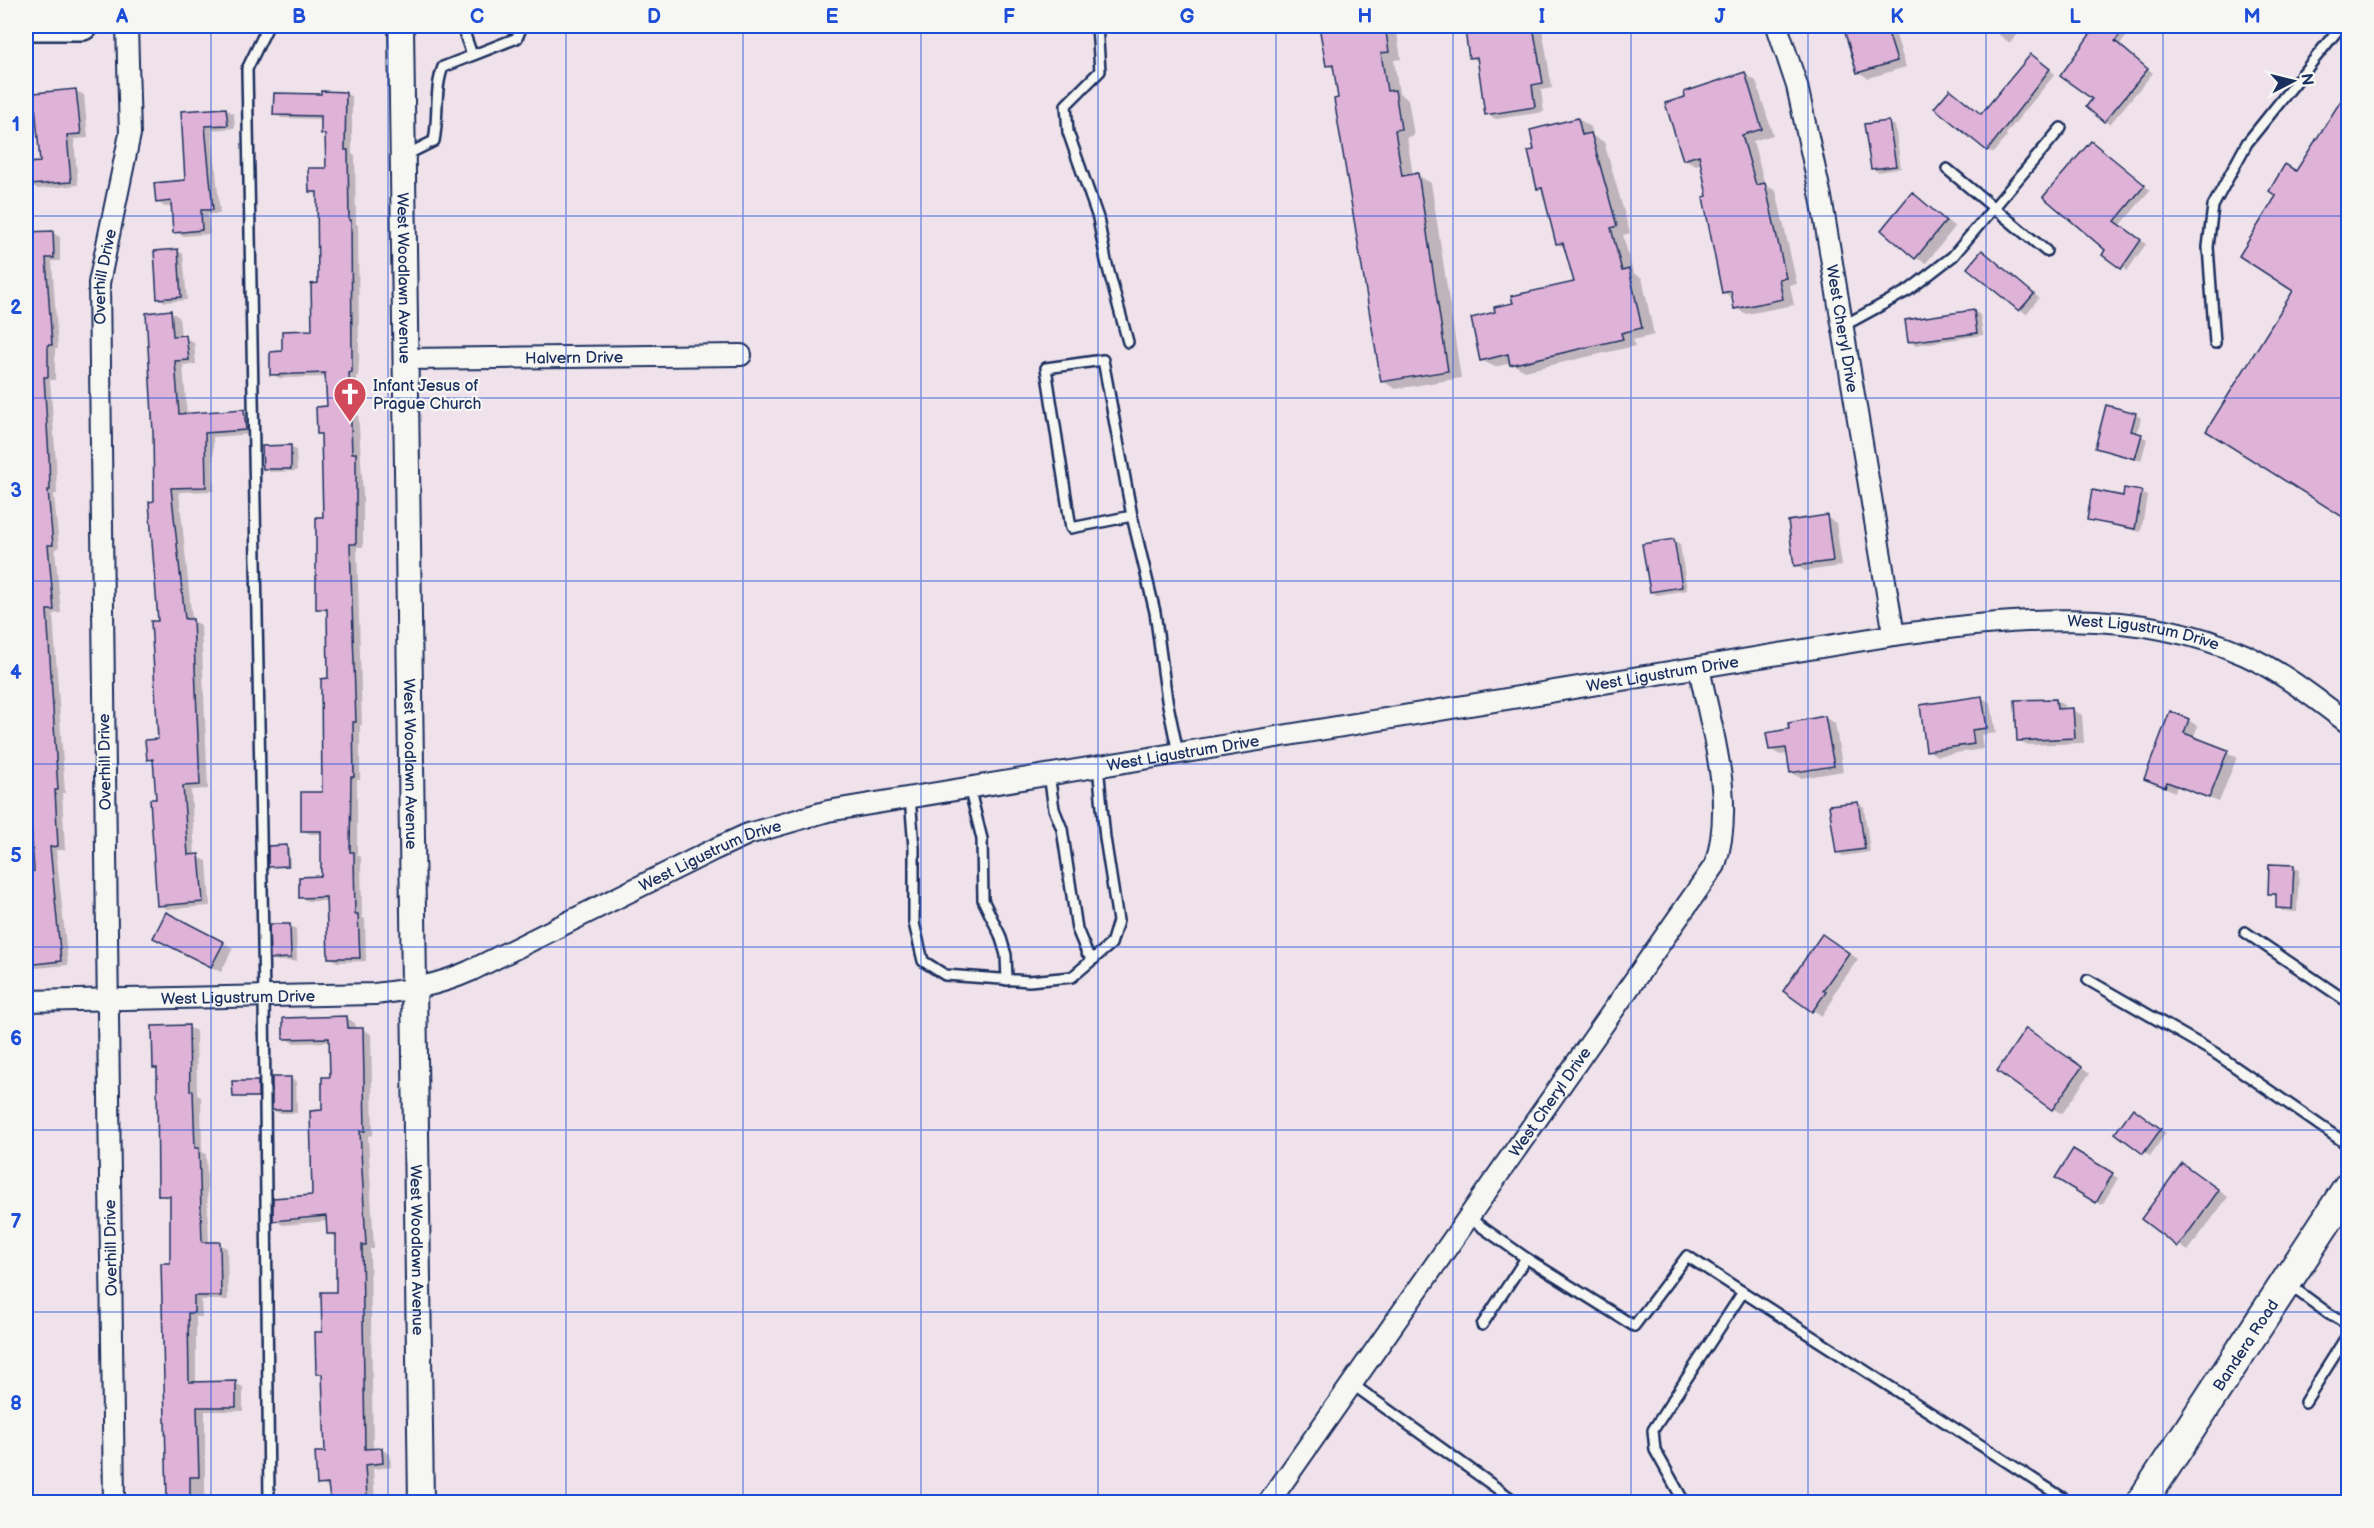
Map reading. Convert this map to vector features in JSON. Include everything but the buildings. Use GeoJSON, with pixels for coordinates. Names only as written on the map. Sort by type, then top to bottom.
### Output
{"type":"FeatureCollection","features":[{"type":"Feature","properties":{"kind":"main road"},"geometry":{"type":"LineString","coordinates":[[26,26],[84,26]]}},
{"type":"Feature","properties":{"kind":"main road","name":"Bandera Road"},"geometry":{"type":"LineString","coordinates":[[2142,1503],[2349,1188]]}},
{"type":"Feature","properties":{"kind":"street","name":"Overhill Drive"},"geometry":{"type":"LineString","coordinates":[[114,1503],[106,1000],[99,283],[130,135],[127,26]]}},
{"type":"Feature","properties":{"kind":"street","name":"West Woodlawn Avenue"},"geometry":{"type":"LineString","coordinates":[[401,26],[412,990],[421,1503]]}},
{"type":"Feature","properties":{"kind":"street","name":"West Cheryl Drive"},"geometry":{"type":"LineString","coordinates":[[1777,26],[1797,86],[1821,197],[1894,635]]}},
{"type":"Feature","properties":{"kind":"street","name":"Halvern Drive"},"geometry":{"type":"LineString","coordinates":[[406,359],[741,356]]}},
{"type":"Feature","properties":{"kind":"street","name":"West Ligustrum Drive"},"geometry":{"type":"LineString","coordinates":[[26,1002],[375,994],[412,990],[443,983],[470,971],[748,834],[828,811],[1894,635],[1981,623],[2062,620],[2119,622],[2169,629],[2246,656],[2301,688],[2349,723]]}},
{"type":"Feature","properties":{"kind":"street","name":"West Cheryl Drive"},"geometry":{"type":"LineString","coordinates":[[1269,1503],[1715,865],[1722,844],[1724,801],[1699,667]]}},
{"type":"Feature","properties":{"kind":"lane"},"geometry":{"type":"LineString","coordinates":[[268,26],[247,69],[264,997],[269,1503]]}},
{"type":"Feature","properties":{"kind":"lane"},"geometry":{"type":"LineString","coordinates":[[462,26],[472,56]]}},
{"type":"Feature","properties":{"kind":"lane"},"geometry":{"type":"LineString","coordinates":[[403,157],[434,141],[438,120],[437,81],[443,67],[517,38],[522,26]]}},
{"type":"Feature","properties":{"kind":"lane"},"geometry":{"type":"LineString","coordinates":[[1097,26],[1100,71],[1066,105],[1068,132],[1098,218],[1106,261],[1128,342]]}},
{"type":"Feature","properties":{"kind":"lane"},"geometry":{"type":"LineString","coordinates":[[2216,343],[2208,247],[2214,206],[2247,143],[2341,26]]}},
{"type":"Feature","properties":{"kind":"lane"},"geometry":{"type":"LineString","coordinates":[[1843,326],[1909,291],[1953,256],[2061,128]]}},
{"type":"Feature","properties":{"kind":"lane"},"geometry":{"type":"LineString","coordinates":[[1947,169],[2046,250]]}},
{"type":"Feature","properties":{"kind":"lane"},"geometry":{"type":"LineString","coordinates":[[1132,516],[1071,528],[1046,368],[1103,360],[1132,516],[1155,612],[1167,700],[1178,753]]}},
{"type":"Feature","properties":{"kind":"lane"},"geometry":{"type":"LineString","coordinates":[[910,797],[914,923],[923,961],[945,975],[1029,981],[1072,977],[1111,944],[1118,921],[1105,838],[1098,766]]}},
{"type":"Feature","properties":{"kind":"lane"},"geometry":{"type":"LineString","coordinates":[[1049,774],[1054,809],[1062,829],[1077,929],[1086,953],[1094,960]]}},
{"type":"Feature","properties":{"kind":"lane"},"geometry":{"type":"LineString","coordinates":[[969,787],[982,839],[983,900],[1000,935],[1006,955],[1007,980]]}},
{"type":"Feature","properties":{"kind":"lane"},"geometry":{"type":"LineString","coordinates":[[2245,932],[2349,1002]]}},
{"type":"Feature","properties":{"kind":"lane"},"geometry":{"type":"LineString","coordinates":[[2088,980],[2215,1053],[2349,1145]]}},
{"type":"Feature","properties":{"kind":"lane"},"geometry":{"type":"LineString","coordinates":[[1470,1218],[1526,1258],[1634,1326],[1687,1256],[2069,1503]]}},
{"type":"Feature","properties":{"kind":"lane"},"geometry":{"type":"LineString","coordinates":[[1482,1325],[1526,1258]]}},
{"type":"Feature","properties":{"kind":"lane"},"geometry":{"type":"LineString","coordinates":[[2286,1282],[2329,1314],[2349,1324]]}},
{"type":"Feature","properties":{"kind":"lane"},"geometry":{"type":"LineString","coordinates":[[1684,1503],[1655,1450],[1653,1430],[1743,1292]]}},
{"type":"Feature","properties":{"kind":"lane"},"geometry":{"type":"LineString","coordinates":[[2306,1402],[2349,1334]]}},
{"type":"Feature","properties":{"kind":"lane"},"geometry":{"type":"LineString","coordinates":[[1352,1384],[1516,1503]]}},
{"type":"Feature","properties":{"kind":"place","name":"Infant Jesus of Prague Church"},"geometry":{"type":"Point","coordinates":[350,423]}}]}
